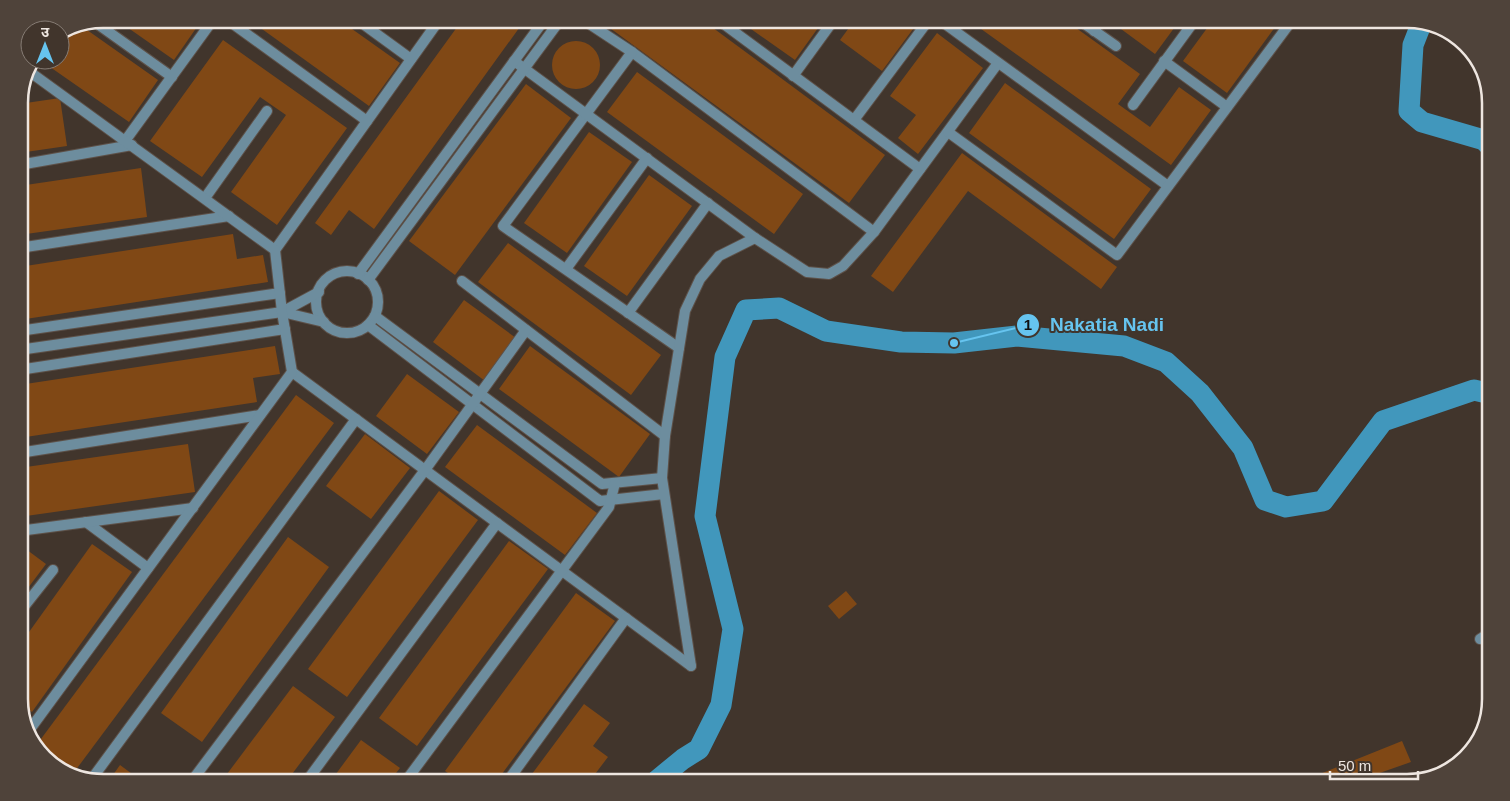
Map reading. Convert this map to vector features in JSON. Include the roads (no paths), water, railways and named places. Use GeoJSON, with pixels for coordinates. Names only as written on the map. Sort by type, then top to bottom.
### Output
{"type":"FeatureCollection","features":[{"type":"Feature","properties":{"kind":"street"},"geometry":{"type":"LineString","coordinates":[[103,28],[172,77]]}},
{"type":"Feature","properties":{"kind":"street"},"geometry":{"type":"LineString","coordinates":[[28,163],[129,143],[172,77],[207,28]]}},
{"type":"Feature","properties":{"kind":"street"},"geometry":{"type":"LineString","coordinates":[[239,28],[367,121]]}},
{"type":"Feature","properties":{"kind":"street"},"geometry":{"type":"LineString","coordinates":[[367,28],[411,60]]}},
{"type":"Feature","properties":{"kind":"street"},"geometry":{"type":"LineString","coordinates":[[433,28],[275,250],[282,312],[292,372],[691,666],[662,478],[665,436],[685,311],[700,279],[719,256],[755,238]]}},
{"type":"Feature","properties":{"kind":"street"},"geometry":{"type":"LineString","coordinates":[[358,274],[538,28]]}},
{"type":"Feature","properties":{"kind":"street"},"geometry":{"type":"LineString","coordinates":[[368,280],[554,28]]}},
{"type":"Feature","properties":{"kind":"street"},"geometry":{"type":"LineString","coordinates":[[596,28],[632,52],[874,232]]}},
{"type":"Feature","properties":{"kind":"street"},"geometry":{"type":"LineString","coordinates":[[733,28],[793,76],[920,169]]}},
{"type":"Feature","properties":{"kind":"street"},"geometry":{"type":"LineString","coordinates":[[793,76],[828,28]]}},
{"type":"Feature","properties":{"kind":"street"},"geometry":{"type":"LineString","coordinates":[[854,120],[923,28]]}},
{"type":"Feature","properties":{"kind":"street"},"geometry":{"type":"LineString","coordinates":[[950,28],[1168,186]]}},
{"type":"Feature","properties":{"kind":"street"},"geometry":{"type":"LineString","coordinates":[[1090,28],[1116,46]]}},
{"type":"Feature","properties":{"kind":"street"},"geometry":{"type":"LineString","coordinates":[[1132,105],[1188,28]]}},
{"type":"Feature","properties":{"kind":"street"},"geometry":{"type":"LineString","coordinates":[[948,132],[1117,255],[1286,28]]}},
{"type":"Feature","properties":{"kind":"street"},"geometry":{"type":"LineString","coordinates":[[632,52],[503,226],[679,348]]}},
{"type":"Feature","properties":{"kind":"street"},"geometry":{"type":"LineString","coordinates":[[514,61],[755,238],[807,272],[829,274],[843,266],[874,232],[998,63]]}},
{"type":"Feature","properties":{"kind":"street"},"geometry":{"type":"LineString","coordinates":[[1164,61],[1227,107]]}},
{"type":"Feature","properties":{"kind":"street"},"geometry":{"type":"LineString","coordinates":[[33,74],[275,250]]}},
{"type":"Feature","properties":{"kind":"street"},"geometry":{"type":"LineString","coordinates":[[205,198],[267,111]]}},
{"type":"Feature","properties":{"kind":"street"},"geometry":{"type":"LineString","coordinates":[[566,269],[647,158]]}},
{"type":"Feature","properties":{"kind":"street"},"geometry":{"type":"LineString","coordinates":[[628,313],[708,203]]}},
{"type":"Feature","properties":{"kind":"street"},"geometry":{"type":"LineString","coordinates":[[28,247],[229,216]]}},
{"type":"Feature","properties":{"kind":"street"},"geometry":{"type":"LineString","coordinates":[[349,271],[358,274],[368,280],[376,292],[378,304],[375,316],[368,325],[357,331],[345,333],[333,330],[324,322],[318,312],[316,300],[318,292],[327,279],[337,273],[349,271]]}},
{"type":"Feature","properties":{"kind":"street"},"geometry":{"type":"LineString","coordinates":[[462,281],[665,436]]}},
{"type":"Feature","properties":{"kind":"street"},"geometry":{"type":"LineString","coordinates":[[28,349],[282,312],[318,292]]}},
{"type":"Feature","properties":{"kind":"street"},"geometry":{"type":"LineString","coordinates":[[28,330],[280,293]]}},
{"type":"Feature","properties":{"kind":"street"},"geometry":{"type":"LineString","coordinates":[[282,312],[324,322]]}},
{"type":"Feature","properties":{"kind":"street"},"geometry":{"type":"LineString","coordinates":[[375,316],[602,484],[662,478]]}},
{"type":"Feature","properties":{"kind":"street"},"geometry":{"type":"LineString","coordinates":[[368,325],[600,501],[664,494]]}},
{"type":"Feature","properties":{"kind":"street"},"geometry":{"type":"LineString","coordinates":[[28,369],[285,329]]}},
{"type":"Feature","properties":{"kind":"street"},"geometry":{"type":"LineString","coordinates":[[197,774],[425,470],[526,330]]}},
{"type":"Feature","properties":{"kind":"street"},"geometry":{"type":"LineString","coordinates":[[32,726],[292,372]]}},
{"type":"Feature","properties":{"kind":"street"},"geometry":{"type":"LineString","coordinates":[[28,452],[260,415]]}},
{"type":"Feature","properties":{"kind":"street"},"geometry":{"type":"LineString","coordinates":[[95,773],[356,419]]}},
{"type":"Feature","properties":{"kind":"street"},"geometry":{"type":"LineString","coordinates":[[411,774],[609,507],[615,483]]}},
{"type":"Feature","properties":{"kind":"street"},"geometry":{"type":"LineString","coordinates":[[28,530],[192,508]]}},
{"type":"Feature","properties":{"kind":"street"},"geometry":{"type":"LineString","coordinates":[[86,522],[148,568]]}},
{"type":"Feature","properties":{"kind":"street"},"geometry":{"type":"LineString","coordinates":[[312,774],[498,523]]}},
{"type":"Feature","properties":{"kind":"street"},"geometry":{"type":"LineString","coordinates":[[28,602],[53,570]]}},
{"type":"Feature","properties":{"kind":"street"},"geometry":{"type":"LineString","coordinates":[[513,774],[626,618]]}},
{"type":"Feature","properties":{"kind":"waterway"},"geometry":{"type":"LineString","coordinates":[[1419,29],[1413,45],[1409,111],[1422,122],[1482,139]]}},
{"type":"Feature","properties":{"kind":"waterway"},"geometry":{"type":"LineString","coordinates":[[665,774],[699,749],[721,705],[733,629],[705,516],[725,357],[746,310],[779,308],[826,331],[901,342],[954,343],[1017,336],[1124,346],[1166,362],[1200,393],[1243,448],[1265,500],[1286,507],[1323,501],[1383,421],[1474,390],[1482,392]]}},
{"type":"Feature","properties":{"kind":"place","name":"Nakatia Nadi"},"geometry":{"type":"Point","coordinates":[954,343]}}]}
